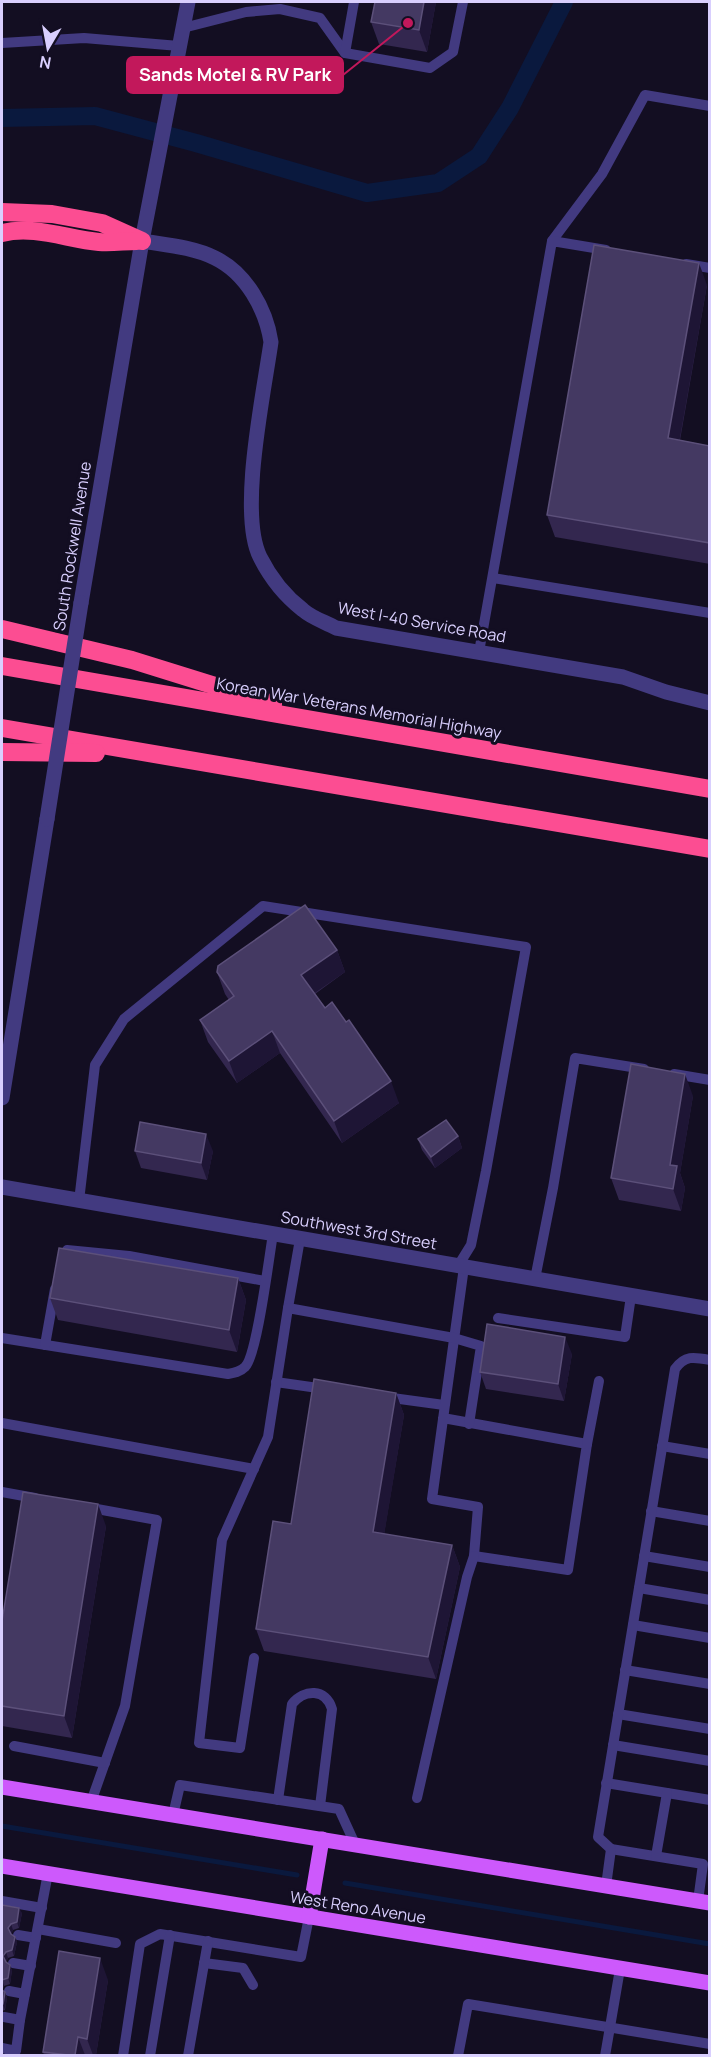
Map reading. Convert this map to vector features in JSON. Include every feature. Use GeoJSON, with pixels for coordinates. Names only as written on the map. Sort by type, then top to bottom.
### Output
{"type":"FeatureCollection","features":[{"type":"Feature","properties":{"kind":"highway"},"geometry":{"type":"LineString","coordinates":[[2,213],[52,214],[102,222],[142,241]]}},
{"type":"Feature","properties":{"kind":"highway"},"geometry":{"type":"LineString","coordinates":[[2,232],[48,232],[99,242],[142,241]]}},
{"type":"Feature","properties":{"kind":"highway"},"geometry":{"type":"LineString","coordinates":[[2,629],[132,660],[355,729]]}},
{"type":"Feature","properties":{"kind":"highway","name":"Korean War Veterans Memorial Highway"},"geometry":{"type":"LineString","coordinates":[[2,666],[710,789]]}},
{"type":"Feature","properties":{"kind":"highway"},"geometry":{"type":"LineString","coordinates":[[2,728],[710,849]]}},
{"type":"Feature","properties":{"kind":"highway"},"geometry":{"type":"LineString","coordinates":[[2,752],[152,754]]}},
{"type":"Feature","properties":{"kind":"main road"},"geometry":{"type":"LineString","coordinates":[[2,1787],[704,1902]]}},
{"type":"Feature","properties":{"kind":"main road"},"geometry":{"type":"LineString","coordinates":[[309,1917],[322,1839]]}},
{"type":"Feature","properties":{"kind":"main road","name":"West Reno Avenue"},"geometry":{"type":"LineString","coordinates":[[2,1866],[710,1983]]}},
{"type":"Feature","properties":{"kind":"street","name":"South Rockwell Avenue"},"geometry":{"type":"LineString","coordinates":[[2,1098],[81,603],[142,241],[188,2]]}},
{"type":"Feature","properties":{"kind":"street","name":"West I-40 Service Road"},"geometry":{"type":"LineString","coordinates":[[142,241],[189,249],[216,259],[238,275],[256,298],[269,325],[271,342],[251,490],[253,531],[259,555],[277,585],[304,611],[336,628],[623,677],[666,692],[710,703]]}},
{"type":"Feature","properties":{"kind":"street","name":"Southwest 3rd Street"},"geometry":{"type":"LineString","coordinates":[[2,1187],[710,1309]]}},
{"type":"Feature","properties":{"kind":"lane"},"geometry":{"type":"LineString","coordinates":[[345,53],[354,2]]}},
{"type":"Feature","properties":{"kind":"lane"},"geometry":{"type":"LineString","coordinates":[[183,28],[280,5],[320,18],[345,53],[430,68],[453,52],[463,2]]}},
{"type":"Feature","properties":{"kind":"lane"},"geometry":{"type":"LineString","coordinates":[[2,43],[84,38],[179,46]]}},
{"type":"Feature","properties":{"kind":"lane"},"geometry":{"type":"LineString","coordinates":[[479,652],[494,578],[552,241],[602,174],[645,95],[710,106]]}},
{"type":"Feature","properties":{"kind":"lane"},"geometry":{"type":"LineString","coordinates":[[552,241],[620,252]]}},
{"type":"Feature","properties":{"kind":"lane"},"geometry":{"type":"LineString","coordinates":[[676,262],[710,268]]}},
{"type":"Feature","properties":{"kind":"lane"},"geometry":{"type":"LineString","coordinates":[[494,578],[710,613]]}},
{"type":"Feature","properties":{"kind":"lane"},"geometry":{"type":"LineString","coordinates":[[80,1200],[96,1065],[124,1019],[263,906],[526,947],[471,1245],[461,1266],[454,1338],[432,1499],[478,1508],[474,1556],[466,1577],[417,1798]]}},
{"type":"Feature","properties":{"kind":"lane"},"geometry":{"type":"LineString","coordinates":[[535,1279],[575,1058],[710,1080]]}},
{"type":"Feature","properties":{"kind":"lane"},"geometry":{"type":"LineString","coordinates":[[2,1338],[228,1374],[237,1373],[245,1367],[254,1349],[273,1234]]}},
{"type":"Feature","properties":{"kind":"lane"},"geometry":{"type":"LineString","coordinates":[[254,1658],[240,1748],[199,1743],[222,1540],[268,1437],[300,1239]]}},
{"type":"Feature","properties":{"kind":"lane"},"geometry":{"type":"LineString","coordinates":[[60,1256],[67,1250],[129,1256],[265,1281]]}},
{"type":"Feature","properties":{"kind":"lane"},"geometry":{"type":"LineString","coordinates":[[45,1345],[57,1278]]}},
{"type":"Feature","properties":{"kind":"lane"},"geometry":{"type":"LineString","coordinates":[[498,1318],[625,1337],[631,1296]]}},
{"type":"Feature","properties":{"kind":"lane"},"geometry":{"type":"LineString","coordinates":[[288,1308],[454,1338],[482,1346],[469,1424]]}},
{"type":"Feature","properties":{"kind":"lane"},"geometry":{"type":"LineString","coordinates":[[704,1902],[703,1864],[611,1849],[598,1837],[675,1369],[681,1361],[691,1356],[710,1360]]}},
{"type":"Feature","properties":{"kind":"lane"},"geometry":{"type":"LineString","coordinates":[[474,1556],[568,1570],[599,1381]]}},
{"type":"Feature","properties":{"kind":"lane"},"geometry":{"type":"LineString","coordinates":[[276,1382],[332,1390]]}},
{"type":"Feature","properties":{"kind":"lane"},"geometry":{"type":"LineString","coordinates":[[377,1396],[444,1405]]}},
{"type":"Feature","properties":{"kind":"lane"},"geometry":{"type":"LineString","coordinates":[[443,1418],[587,1444]]}},
{"type":"Feature","properties":{"kind":"lane"},"geometry":{"type":"LineString","coordinates":[[2,1423],[254,1469]]}},
{"type":"Feature","properties":{"kind":"lane"},"geometry":{"type":"LineString","coordinates":[[662,1446],[710,1454]]}},
{"type":"Feature","properties":{"kind":"lane"},"geometry":{"type":"LineString","coordinates":[[2,1492],[46,1500]]}},
{"type":"Feature","properties":{"kind":"lane"},"geometry":{"type":"LineString","coordinates":[[79,1506],[157,1520],[125,1706],[91,1802]]}},
{"type":"Feature","properties":{"kind":"lane"},"geometry":{"type":"LineString","coordinates":[[651,1511],[710,1521]]}},
{"type":"Feature","properties":{"kind":"lane"},"geometry":{"type":"LineString","coordinates":[[644,1556],[710,1567]]}},
{"type":"Feature","properties":{"kind":"lane"},"geometry":{"type":"LineString","coordinates":[[639,1588],[710,1600]]}},
{"type":"Feature","properties":{"kind":"lane"},"geometry":{"type":"LineString","coordinates":[[633,1625],[710,1638]]}},
{"type":"Feature","properties":{"kind":"lane"},"geometry":{"type":"LineString","coordinates":[[625,1670],[710,1684]]}},
{"type":"Feature","properties":{"kind":"lane"},"geometry":{"type":"LineString","coordinates":[[278,1800],[292,1704],[305,1693],[315,1692],[323,1694],[330,1701],[332,1709],[320,1806]]}},
{"type":"Feature","properties":{"kind":"lane"},"geometry":{"type":"LineString","coordinates":[[618,1714],[710,1729]]}},
{"type":"Feature","properties":{"kind":"lane"},"geometry":{"type":"LineString","coordinates":[[613,1745],[710,1761]]}},
{"type":"Feature","properties":{"kind":"lane"},"geometry":{"type":"LineString","coordinates":[[14,1746],[105,1763]]}},
{"type":"Feature","properties":{"kind":"lane"},"geometry":{"type":"LineString","coordinates":[[606,1783],[710,1800]]}},
{"type":"Feature","properties":{"kind":"lane"},"geometry":{"type":"LineString","coordinates":[[174,1815],[180,1785],[339,1809],[355,1844]]}},
{"type":"Feature","properties":{"kind":"lane"},"geometry":{"type":"LineString","coordinates":[[656,1856],[667,1793]]}},
{"type":"Feature","properties":{"kind":"lane"},"geometry":{"type":"LineString","coordinates":[[606,1886],[611,1849]]}},
{"type":"Feature","properties":{"kind":"lane"},"geometry":{"type":"LineString","coordinates":[[2,2048],[16,2053],[20,2020],[48,1873]]}},
{"type":"Feature","properties":{"kind":"lane"},"geometry":{"type":"LineString","coordinates":[[2,1901],[42,1908]]}},
{"type":"Feature","properties":{"kind":"lane"},"geometry":{"type":"LineString","coordinates":[[123,2055],[140,1944],[160,1934],[301,1957],[309,1917]]}},
{"type":"Feature","properties":{"kind":"lane"},"geometry":{"type":"LineString","coordinates":[[18,1935],[37,1934],[116,1943]]}},
{"type":"Feature","properties":{"kind":"lane"},"geometry":{"type":"LineString","coordinates":[[150,2055],[170,1935]]}},
{"type":"Feature","properties":{"kind":"lane"},"geometry":{"type":"LineString","coordinates":[[188,2055],[208,1941]]}},
{"type":"Feature","properties":{"kind":"lane"},"geometry":{"type":"LineString","coordinates":[[13,1963],[31,1966]]}},
{"type":"Feature","properties":{"kind":"lane"},"geometry":{"type":"LineString","coordinates":[[204,1963],[243,1968],[253,1985]]}},
{"type":"Feature","properties":{"kind":"lane"},"geometry":{"type":"LineString","coordinates":[[605,2055],[620,1969]]}},
{"type":"Feature","properties":{"kind":"lane"},"geometry":{"type":"LineString","coordinates":[[9,1991],[25,1994]]}},
{"type":"Feature","properties":{"kind":"lane"},"geometry":{"type":"LineString","coordinates":[[459,2055],[468,2004],[710,2044]]}},
{"type":"Feature","properties":{"kind":"lane"},"geometry":{"type":"LineString","coordinates":[[4,2017],[20,2020]]}},
{"type":"Feature","properties":{"kind":"building"},"geometry":{"type":"Polygon","coordinates":[[[375,2],[424,2],[419,30],[371,22],[375,2]]]}},
{"type":"Feature","properties":{"kind":"building"},"geometry":{"type":"Polygon","coordinates":[[[594,245],[699,263],[668,438],[710,446],[710,543],[547,515],[594,245]]]}},
{"type":"Feature","properties":{"kind":"building"},"geometry":{"type":"Polygon","coordinates":[[[305,905],[337,950],[301,975],[325,1008],[332,1002],[346,1022],[349,1020],[391,1081],[334,1121],[272,1031],[229,1061],[200,1020],[234,996],[217,972],[218,966],[305,905]]]}},
{"type":"Feature","properties":{"kind":"building"},"geometry":{"type":"Polygon","coordinates":[[[631,1064],[685,1074],[670,1165],[677,1166],[673,1189],[611,1178],[631,1064]]]}},
{"type":"Feature","properties":{"kind":"building"},"geometry":{"type":"Polygon","coordinates":[[[446,1120],[458,1136],[431,1157],[418,1139],[446,1120]]]}},
{"type":"Feature","properties":{"kind":"building"},"geometry":{"type":"Polygon","coordinates":[[[140,1122],[206,1134],[201,1163],[135,1151],[140,1122]]]}},
{"type":"Feature","properties":{"kind":"building"},"geometry":{"type":"Polygon","coordinates":[[[59,1248],[238,1278],[229,1330],[50,1298],[59,1248]]]}},
{"type":"Feature","properties":{"kind":"building"},"geometry":{"type":"Polygon","coordinates":[[[487,1324],[565,1337],[558,1384],[480,1372],[487,1324]]]}},
{"type":"Feature","properties":{"kind":"building"},"geometry":{"type":"Polygon","coordinates":[[[314,1379],[396,1393],[373,1532],[452,1545],[428,1657],[256,1629],[273,1521],[291,1524],[314,1379]]]}},
{"type":"Feature","properties":{"kind":"building"},"geometry":{"type":"Polygon","coordinates":[[[23,1492],[98,1504],[64,1716],[2,1706],[2,1621],[23,1492]]]}},
{"type":"Feature","properties":{"kind":"building"},"geometry":{"type":"Polygon","coordinates":[[[2,1905],[19,1908],[17,1922],[8,1928],[15,1937],[12,1950],[3,1956],[10,1965],[8,1978],[2,1980],[2,1905]]]}},
{"type":"Feature","properties":{"kind":"building"},"geometry":{"type":"Polygon","coordinates":[[[59,1951],[100,1958],[87,2039],[78,2037],[75,2055],[43,2052],[59,1951]]]}},
{"type":"Feature","properties":{"kind":"building"},"geometry":{"type":"Polygon","coordinates":[[[2,1990],[5,1992],[3,2004],[2,2004],[2,1990]]]}},
{"type":"Feature","properties":{"kind":"waterway"},"geometry":{"type":"LineString","coordinates":[[2,118],[95,116],[367,193],[438,183],[479,156],[510,108],[564,2]]}},
{"type":"Feature","properties":{"kind":"waterway"},"geometry":{"type":"LineString","coordinates":[[2,1826],[297,1875]]}},
{"type":"Feature","properties":{"kind":"waterway"},"geometry":{"type":"LineString","coordinates":[[345,1883],[710,1944]]}},
{"type":"Feature","properties":{"kind":"place","name":"Sands Motel & RV Park"},"geometry":{"type":"Point","coordinates":[408,23]}}]}
